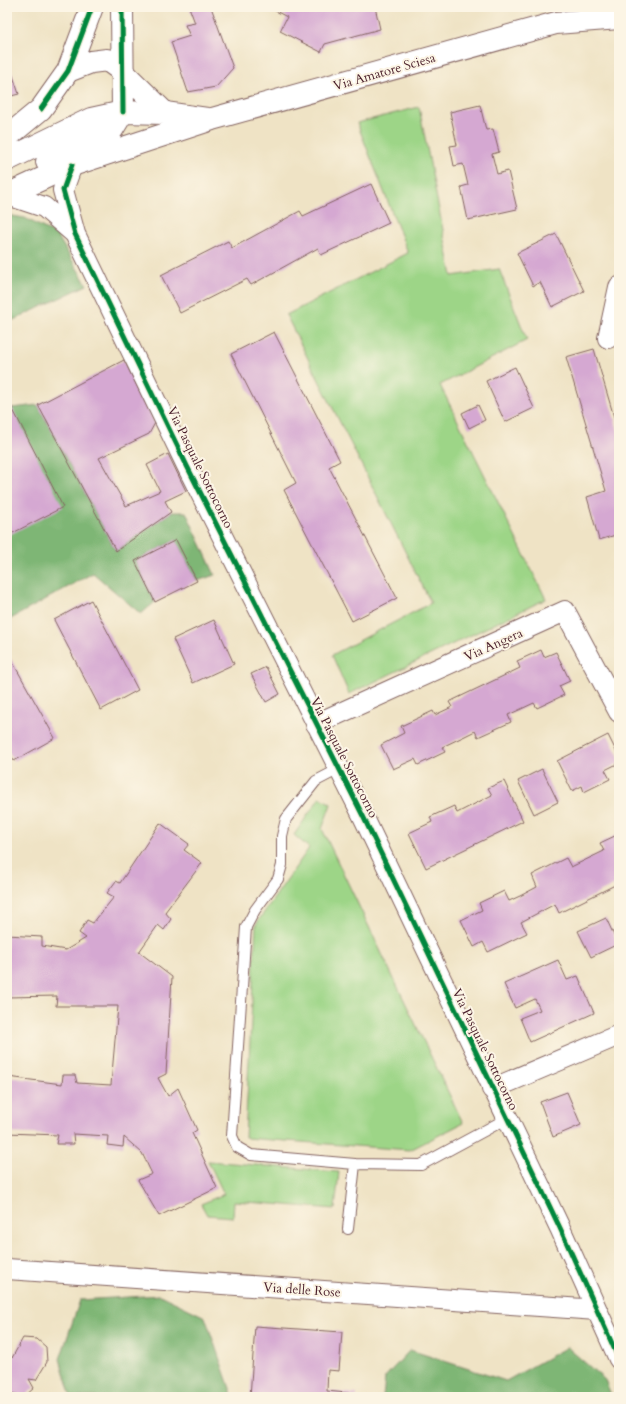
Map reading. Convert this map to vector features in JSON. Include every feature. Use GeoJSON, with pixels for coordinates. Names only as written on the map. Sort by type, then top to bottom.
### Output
{"type":"FeatureCollection","features":[{"type":"Feature","properties":{"kind":"street"},"geometry":{"type":"LineString","coordinates":[[7,137],[41,109],[68,71],[92,7]]}},
{"type":"Feature","properties":{"kind":"street"},"geometry":{"type":"LineString","coordinates":[[7,191],[112,130],[123,112],[122,7]]}},
{"type":"Feature","properties":{"kind":"street","name":"Via Amatore Sciesa"},"geometry":{"type":"LineString","coordinates":[[7,191],[72,166],[212,119],[556,23],[588,7]]}},
{"type":"Feature","properties":{"kind":"street","name":"Via Amatore Sciesa"},"geometry":{"type":"LineString","coordinates":[[556,23],[619,18]]}},
{"type":"Feature","properties":{"kind":"street"},"geometry":{"type":"LineString","coordinates":[[68,71],[91,62],[107,60],[122,71],[165,113]]}},
{"type":"Feature","properties":{"kind":"street","name":"Via Amatore Sciesa"},"geometry":{"type":"LineString","coordinates":[[7,160],[91,119],[123,112],[165,113],[212,119]]}},
{"type":"Feature","properties":{"kind":"street","name":"Via Pasquale Sottocorno"},"geometry":{"type":"LineString","coordinates":[[72,166],[63,190],[74,234],[316,724],[364,816],[492,1089],[508,1118],[619,1359]]}},
{"type":"Feature","properties":{"kind":"street","name":"Via Pasquale Sottocorno"},"geometry":{"type":"LineString","coordinates":[[7,191],[44,207],[74,234]]}},
{"type":"Feature","properties":{"kind":"street"},"geometry":{"type":"LineString","coordinates":[[608,338],[619,287]]}},
{"type":"Feature","properties":{"kind":"street","name":"Via Angera"},"geometry":{"type":"LineString","coordinates":[[316,724],[565,611],[619,712]]}},
{"type":"Feature","properties":{"kind":"street"},"geometry":{"type":"LineString","coordinates":[[492,1089],[619,1035]]}},
{"type":"Feature","properties":{"kind":"street","name":"Via delle Rose"},"geometry":{"type":"LineString","coordinates":[[7,1269],[597,1310]]}},
{"type":"Feature","properties":{"kind":"lane"},"geometry":{"type":"LineString","coordinates":[[339,769],[316,781],[286,819],[282,836],[282,865],[278,879],[255,910],[246,927],[232,1136],[237,1147],[251,1155],[354,1164],[420,1165],[508,1118]]}},
{"type":"Feature","properties":{"kind":"lane"},"geometry":{"type":"LineString","coordinates":[[348,1229],[354,1164]]}},
{"type":"Feature","properties":{"kind":"green space"},"geometry":{"type":"Polygon","coordinates":[[[419,107],[452,276],[499,269],[527,340],[440,385],[546,599],[349,694],[332,655],[431,603],[286,315],[408,253],[357,123],[419,107]]]}},
{"type":"Feature","properties":{"kind":"green space"},"geometry":{"type":"Polygon","coordinates":[[[7,215],[25,218],[57,235],[87,285],[7,323],[7,215]]]}},
{"type":"Feature","properties":{"kind":"green space"},"geometry":{"type":"Polygon","coordinates":[[[38,405],[116,551],[171,512],[186,512],[215,575],[197,581],[176,540],[135,561],[155,602],[141,614],[93,573],[7,621],[7,535],[12,408],[38,405]]]}},
{"type":"Feature","properties":{"kind":"green space"},"geometry":{"type":"Polygon","coordinates":[[[320,797],[331,804],[322,829],[463,1123],[410,1150],[245,1138],[256,924],[309,848],[294,835],[320,797]]]}},
{"type":"Feature","properties":{"kind":"green space"},"geometry":{"type":"Polygon","coordinates":[[[208,1161],[339,1172],[335,1209],[234,1201],[233,1217],[207,1215],[201,1204],[224,1194],[208,1161]]]}},
{"type":"Feature","properties":{"kind":"green space"},"geometry":{"type":"Polygon","coordinates":[[[160,1295],[205,1317],[233,1397],[71,1397],[60,1359],[80,1300],[160,1295]]]}},
{"type":"Feature","properties":{"kind":"green space"},"geometry":{"type":"Polygon","coordinates":[[[567,1347],[605,1380],[612,1397],[383,1397],[385,1377],[410,1350],[506,1381],[567,1347]]]}},
{"type":"Feature","properties":{"kind":"building"},"geometry":{"type":"Polygon","coordinates":[[[189,7],[211,7],[233,68],[216,87],[188,92],[171,42],[190,36],[185,25],[195,23],[189,7]]]}},
{"type":"Feature","properties":{"kind":"building"},"geometry":{"type":"Polygon","coordinates":[[[268,7],[338,7],[343,9],[351,7],[375,7],[380,29],[325,44],[321,52],[280,31],[287,17],[268,7]]]}},
{"type":"Feature","properties":{"kind":"building"},"geometry":{"type":"Polygon","coordinates":[[[7,58],[19,94],[7,97],[7,58]]]}},
{"type":"Feature","properties":{"kind":"building"},"geometry":{"type":"Polygon","coordinates":[[[619,63],[619,76],[618,76],[616,64],[619,63]]]}},
{"type":"Feature","properties":{"kind":"building"},"geometry":{"type":"Polygon","coordinates":[[[480,105],[486,130],[493,129],[499,152],[492,154],[497,174],[508,171],[517,209],[468,220],[461,187],[468,185],[463,164],[454,166],[450,146],[457,145],[450,112],[480,105]]]}},
{"type":"Feature","properties":{"kind":"building"},"geometry":{"type":"Polygon","coordinates":[[[371,184],[389,223],[321,255],[318,248],[251,285],[247,279],[180,313],[161,275],[228,241],[232,248],[300,211],[303,216],[371,184]]]}},
{"type":"Feature","properties":{"kind":"building"},"geometry":{"type":"Polygon","coordinates":[[[556,234],[584,291],[552,307],[540,282],[533,286],[517,253],[556,234]]]}},
{"type":"Feature","properties":{"kind":"building"},"geometry":{"type":"Polygon","coordinates":[[[274,332],[340,461],[329,467],[397,598],[352,621],[284,490],[296,483],[231,354],[274,332]]]}},
{"type":"Feature","properties":{"kind":"building"},"geometry":{"type":"Polygon","coordinates":[[[594,349],[619,434],[619,534],[599,540],[587,497],[606,491],[566,357],[594,349]]]}},
{"type":"Feature","properties":{"kind":"building"},"geometry":{"type":"Polygon","coordinates":[[[124,360],[155,423],[149,434],[99,458],[126,506],[160,491],[147,465],[168,454],[186,491],[165,501],[171,512],[116,551],[38,405],[124,360]]]}},
{"type":"Feature","properties":{"kind":"building"},"geometry":{"type":"Polygon","coordinates":[[[515,367],[534,408],[505,422],[486,381],[515,367]]]}},
{"type":"Feature","properties":{"kind":"building"},"geometry":{"type":"Polygon","coordinates":[[[7,398],[63,507],[7,536],[7,398]]]}},
{"type":"Feature","properties":{"kind":"building"},"geometry":{"type":"Polygon","coordinates":[[[478,405],[485,420],[469,428],[462,413],[478,405]]]}},
{"type":"Feature","properties":{"kind":"building"},"geometry":{"type":"Polygon","coordinates":[[[176,540],[197,581],[155,602],[135,561],[176,540]]]}},
{"type":"Feature","properties":{"kind":"building"},"geometry":{"type":"Polygon","coordinates":[[[91,600],[138,690],[101,710],[54,620],[91,600]]]}},
{"type":"Feature","properties":{"kind":"building"},"geometry":{"type":"Polygon","coordinates":[[[214,620],[234,664],[193,683],[173,639],[214,620]]]}},
{"type":"Feature","properties":{"kind":"building"},"geometry":{"type":"Polygon","coordinates":[[[541,650],[544,657],[556,652],[570,681],[559,686],[564,695],[537,708],[534,703],[508,715],[511,722],[478,737],[475,731],[442,747],[445,752],[418,765],[415,759],[393,769],[381,745],[404,733],[401,726],[433,711],[435,715],[452,707],[449,702],[520,668],[517,661],[541,650]]]}},
{"type":"Feature","properties":{"kind":"building"},"geometry":{"type":"Polygon","coordinates":[[[11,659],[55,738],[14,761],[7,749],[7,661],[11,659]]]}},
{"type":"Feature","properties":{"kind":"building"},"geometry":{"type":"Polygon","coordinates":[[[266,667],[280,694],[266,702],[251,674],[266,667]]]}},
{"type":"Feature","properties":{"kind":"building"},"geometry":{"type":"Polygon","coordinates":[[[608,735],[619,757],[619,763],[605,770],[610,779],[584,792],[582,786],[572,791],[557,761],[608,735]]]}},
{"type":"Feature","properties":{"kind":"building"},"geometry":{"type":"Polygon","coordinates":[[[542,769],[558,802],[534,814],[518,781],[542,769]]]}},
{"type":"Feature","properties":{"kind":"building"},"geometry":{"type":"Polygon","coordinates":[[[504,781],[523,821],[426,868],[409,833],[432,822],[430,817],[454,806],[457,813],[492,795],[488,788],[504,781]]]}},
{"type":"Feature","properties":{"kind":"building"},"geometry":{"type":"Polygon","coordinates":[[[160,823],[189,844],[184,850],[202,863],[165,912],[171,919],[164,930],[158,925],[139,952],[172,977],[166,1074],[158,1078],[168,1096],[178,1088],[197,1130],[192,1133],[217,1188],[159,1216],[138,1180],[152,1174],[142,1153],[124,1137],[123,1147],[107,1145],[108,1136],[73,1134],[74,1144],[56,1144],[58,1135],[7,1133],[8,1077],[62,1084],[63,1075],[75,1075],[77,1083],[111,1085],[118,1006],[56,1006],[57,996],[7,997],[7,935],[42,937],[42,946],[66,950],[86,938],[79,933],[87,920],[93,923],[114,897],[107,893],[116,881],[120,883],[160,823]]]}},
{"type":"Feature","properties":{"kind":"building"},"geometry":{"type":"Polygon","coordinates":[[[619,834],[619,883],[559,913],[555,904],[521,922],[527,933],[488,952],[483,942],[474,947],[461,920],[482,910],[479,903],[504,891],[509,901],[520,896],[537,887],[532,875],[566,858],[571,867],[604,851],[600,843],[619,834]]]}},
{"type":"Feature","properties":{"kind":"building"},"geometry":{"type":"Polygon","coordinates":[[[606,918],[618,944],[591,957],[578,931],[606,918]]]}},
{"type":"Feature","properties":{"kind":"building"},"geometry":{"type":"Polygon","coordinates":[[[558,960],[567,980],[578,976],[594,1013],[530,1042],[520,1018],[540,1010],[535,999],[515,1008],[504,984],[558,960]]]}},
{"type":"Feature","properties":{"kind":"building"},"geometry":{"type":"Polygon","coordinates":[[[567,1092],[581,1125],[553,1137],[540,1102],[567,1092]]]}},
{"type":"Feature","properties":{"kind":"building"},"geometry":{"type":"Polygon","coordinates":[[[255,1326],[342,1332],[339,1371],[328,1370],[327,1391],[356,1394],[356,1397],[250,1397],[255,1326]]]}},
{"type":"Feature","properties":{"kind":"building"},"geometry":{"type":"Polygon","coordinates":[[[23,1338],[37,1339],[46,1347],[47,1362],[36,1380],[29,1379],[34,1388],[25,1396],[10,1393],[7,1389],[7,1349],[12,1358],[23,1338]]]}},
{"type":"Feature","properties":{"kind":"cycle path"},"geometry":{"type":"LineString","coordinates":[[41,109],[68,71],[92,7]]}},
{"type":"Feature","properties":{"kind":"cycle path"},"geometry":{"type":"LineString","coordinates":[[122,7],[123,112]]}},
{"type":"Feature","properties":{"kind":"cycle path"},"geometry":{"type":"LineString","coordinates":[[72,165],[63,190],[75,234],[187,466],[363,816],[560,1228],[619,1359]]}}]}
